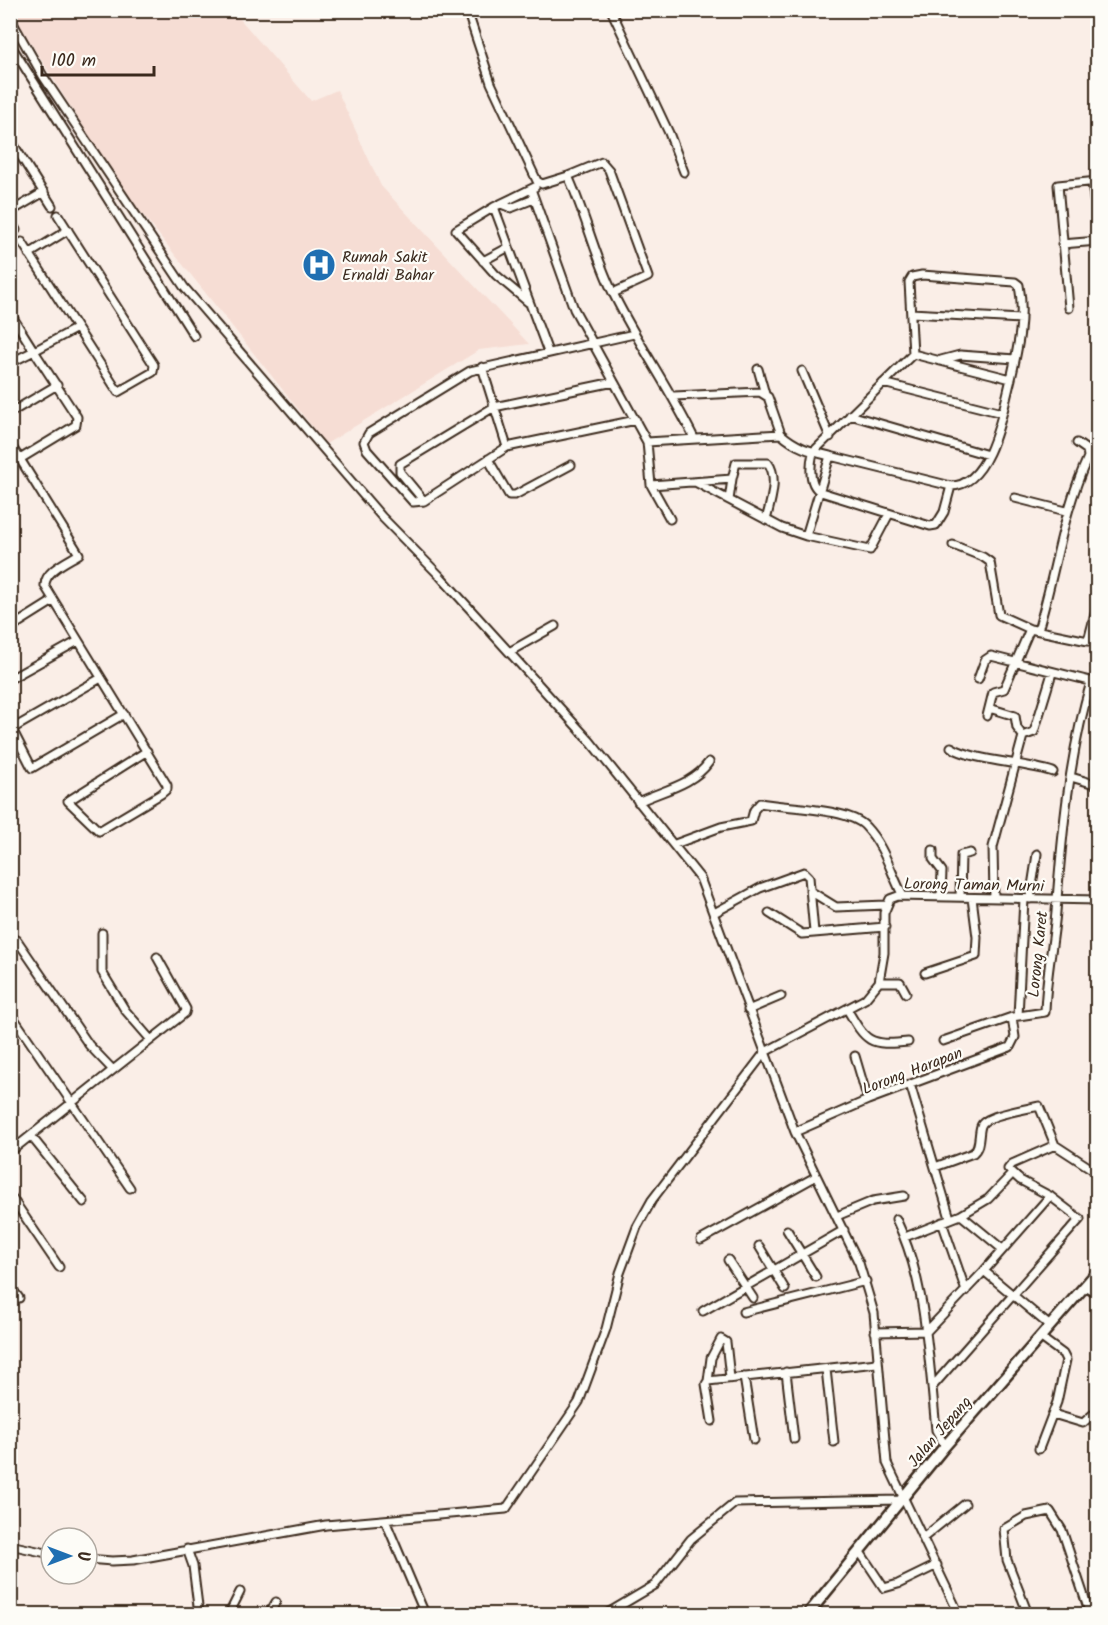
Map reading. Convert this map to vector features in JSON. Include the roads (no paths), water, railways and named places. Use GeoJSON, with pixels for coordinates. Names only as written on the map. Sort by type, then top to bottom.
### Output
{"type":"FeatureCollection","features":[{"type":"Feature","properties":{"kind":"street"},"geometry":{"type":"LineString","coordinates":[[467,10],[491,83],[540,184]]}},
{"type":"Feature","properties":{"kind":"street"},"geometry":{"type":"LineString","coordinates":[[611,10],[669,133],[684,172]]}},
{"type":"Feature","properties":{"kind":"street"},"geometry":{"type":"LineString","coordinates":[[10,18],[43,76],[184,287],[382,517],[589,740],[675,844],[700,878],[795,1132],[815,1177],[844,1230],[866,1281],[874,1313],[884,1450],[901,1499],[937,1565],[959,1614]]}},
{"type":"Feature","properties":{"kind":"street"},"geometry":{"type":"LineString","coordinates":[[10,44],[194,336]]}},
{"type":"Feature","properties":{"kind":"street"},"geometry":{"type":"LineString","coordinates":[[10,139],[52,206]]}},
{"type":"Feature","properties":{"kind":"street"},"geometry":{"type":"LineString","coordinates":[[530,304],[483,261],[456,230],[540,184],[568,176],[602,162],[609,170],[648,277],[613,292]]}},
{"type":"Feature","properties":{"kind":"street"},"geometry":{"type":"LineString","coordinates":[[568,176],[613,292],[634,334],[674,396],[694,438]]}},
{"type":"Feature","properties":{"kind":"street"},"geometry":{"type":"LineString","coordinates":[[1070,308],[1058,185],[1095,181],[1098,231]]}},
{"type":"Feature","properties":{"kind":"street"},"geometry":{"type":"LineString","coordinates":[[531,189],[574,309],[647,442],[651,485],[670,519]]}},
{"type":"Feature","properties":{"kind":"street"},"geometry":{"type":"LineString","coordinates":[[10,212],[44,192]]}},
{"type":"Feature","properties":{"kind":"street"},"geometry":{"type":"LineString","coordinates":[[497,206],[511,208],[534,199]]}},
{"type":"Feature","properties":{"kind":"street"},"geometry":{"type":"LineString","coordinates":[[497,206],[509,247],[548,352]]}},
{"type":"Feature","properties":{"kind":"street"},"geometry":{"type":"LineString","coordinates":[[22,242],[118,392],[153,372],[154,365],[58,215]]}},
{"type":"Feature","properties":{"kind":"street"},"geometry":{"type":"LineString","coordinates":[[10,220],[16,230]]}},
{"type":"Feature","properties":{"kind":"street"},"geometry":{"type":"LineString","coordinates":[[29,254],[68,230]]}},
{"type":"Feature","properties":{"kind":"street"},"geometry":{"type":"LineString","coordinates":[[1062,244],[1098,241]]}},
{"type":"Feature","properties":{"kind":"street"},"geometry":{"type":"LineString","coordinates":[[483,261],[509,247]]}},
{"type":"Feature","properties":{"kind":"street"},"geometry":{"type":"LineString","coordinates":[[758,369],[765,394],[782,434],[792,444],[813,452],[951,486],[964,485],[972,478],[993,447],[1015,359],[1021,319],[1019,285],[1015,282],[922,275],[912,277],[909,282],[914,354]]}},
{"type":"Feature","properties":{"kind":"street"},"geometry":{"type":"LineString","coordinates":[[10,313],[77,417],[76,425],[20,459]]}},
{"type":"Feature","properties":{"kind":"street"},"geometry":{"type":"LineString","coordinates":[[911,313],[1021,319]]}},
{"type":"Feature","properties":{"kind":"street"},"geometry":{"type":"LineString","coordinates":[[10,363],[78,328]]}},
{"type":"Feature","properties":{"kind":"street"},"geometry":{"type":"LineString","coordinates":[[634,334],[470,371],[369,433],[365,439],[367,450],[396,485],[414,502],[424,501],[507,447],[636,420]]}},
{"type":"Feature","properties":{"kind":"street"},"geometry":{"type":"LineString","coordinates":[[914,354],[1011,379]]}},
{"type":"Feature","properties":{"kind":"street"},"geometry":{"type":"LineString","coordinates":[[914,354],[813,452],[812,483],[814,489],[821,492],[930,526],[936,525],[944,512],[951,486]]}},
{"type":"Feature","properties":{"kind":"street"},"geometry":{"type":"LineString","coordinates":[[941,360],[960,355],[1015,359]]}},
{"type":"Feature","properties":{"kind":"street"},"geometry":{"type":"LineString","coordinates":[[482,367],[507,447]]}},
{"type":"Feature","properties":{"kind":"street"},"geometry":{"type":"LineString","coordinates":[[802,371],[830,436]]}},
{"type":"Feature","properties":{"kind":"street"},"geometry":{"type":"LineString","coordinates":[[424,501],[400,472],[400,464],[494,406],[614,382]]}},
{"type":"Feature","properties":{"kind":"street"},"geometry":{"type":"LineString","coordinates":[[883,383],[1002,412]]}},
{"type":"Feature","properties":{"kind":"street"},"geometry":{"type":"LineString","coordinates":[[10,413],[57,385]]}},
{"type":"Feature","properties":{"kind":"street"},"geometry":{"type":"LineString","coordinates":[[674,396],[765,394]]}},
{"type":"Feature","properties":{"kind":"street"},"geometry":{"type":"LineString","coordinates":[[850,415],[988,455]]}},
{"type":"Feature","properties":{"kind":"street"},"geometry":{"type":"LineString","coordinates":[[647,442],[782,434]]}},
{"type":"Feature","properties":{"kind":"street"},"geometry":{"type":"LineString","coordinates":[[1023,736],[1017,728],[1015,716],[988,712],[993,692],[1004,689],[1014,662],[1034,629],[1051,588],[1066,511],[1088,457],[1087,450],[1077,443]]}},
{"type":"Feature","properties":{"kind":"street"},"geometry":{"type":"LineString","coordinates":[[10,444],[80,554],[45,579],[45,586],[52,601],[124,714],[147,751],[167,785],[167,789],[161,794],[99,831],[68,801],[147,751]]}},
{"type":"Feature","properties":{"kind":"street"},"geometry":{"type":"LineString","coordinates":[[806,536],[830,456]]}},
{"type":"Feature","properties":{"kind":"street"},"geometry":{"type":"LineString","coordinates":[[488,459],[509,495],[515,495],[571,465]]}},
{"type":"Feature","properties":{"kind":"street"},"geometry":{"type":"LineString","coordinates":[[729,500],[736,463],[768,463],[772,467],[772,495],[766,520]]}},
{"type":"Feature","properties":{"kind":"street"},"geometry":{"type":"LineString","coordinates":[[651,485],[732,479]]}},
{"type":"Feature","properties":{"kind":"street"},"geometry":{"type":"LineString","coordinates":[[695,482],[766,520],[806,536],[870,550],[889,513]]}},
{"type":"Feature","properties":{"kind":"street"},"geometry":{"type":"LineString","coordinates":[[1015,498],[1066,511]]}},
{"type":"Feature","properties":{"kind":"street"},"geometry":{"type":"LineString","coordinates":[[953,545],[990,562],[999,615],[1034,629],[1098,642]]}},
{"type":"Feature","properties":{"kind":"street"},"geometry":{"type":"LineString","coordinates":[[10,628],[52,601]]}},
{"type":"Feature","properties":{"kind":"street"},"geometry":{"type":"LineString","coordinates":[[1088,641],[1098,603]]}},
{"type":"Feature","properties":{"kind":"street"},"geometry":{"type":"LineString","coordinates":[[508,652],[555,626]]}},
{"type":"Feature","properties":{"kind":"street"},"geometry":{"type":"LineString","coordinates":[[10,679],[78,641]]}},
{"type":"Feature","properties":{"kind":"street"},"geometry":{"type":"LineString","coordinates":[[978,679],[987,657],[1094,682]]}},
{"type":"Feature","properties":{"kind":"street"},"geometry":{"type":"LineString","coordinates":[[1023,736],[1034,732],[1052,672]]}},
{"type":"Feature","properties":{"kind":"street"},"geometry":{"type":"LineString","coordinates":[[101,678],[12,729],[32,768],[124,714]]}},
{"type":"Feature","properties":{"kind":"street","name":"Lorong Karet"},"geometry":{"type":"LineString","coordinates":[[1015,1016],[1045,1012],[1048,954],[1071,777],[1083,707],[1094,682]]}},
{"type":"Feature","properties":{"kind":"street"},"geometry":{"type":"LineString","coordinates":[[994,898],[993,847],[1023,736]]}},
{"type":"Feature","properties":{"kind":"street"},"geometry":{"type":"LineString","coordinates":[[951,747],[969,755],[1015,761],[1053,771]]}},
{"type":"Feature","properties":{"kind":"street"},"geometry":{"type":"LineString","coordinates":[[639,802],[692,780],[701,774],[709,762]]}},
{"type":"Feature","properties":{"kind":"street"},"geometry":{"type":"LineString","coordinates":[[1071,777],[1098,785]]}},
{"type":"Feature","properties":{"kind":"street"},"geometry":{"type":"LineString","coordinates":[[675,844],[721,827],[751,821],[754,810],[760,803],[853,818],[867,827],[881,848],[903,896]]}},
{"type":"Feature","properties":{"kind":"street"},"geometry":{"type":"LineString","coordinates":[[933,850],[933,859],[942,871],[941,897]]}},
{"type":"Feature","properties":{"kind":"street"},"geometry":{"type":"LineString","coordinates":[[960,897],[962,855],[970,853]]}},
{"type":"Feature","properties":{"kind":"street"},"geometry":{"type":"LineString","coordinates":[[943,1041],[1015,1016],[1027,899],[1037,854]]}},
{"type":"Feature","properties":{"kind":"street"},"geometry":{"type":"LineString","coordinates":[[714,913],[760,888],[799,873],[807,874],[814,932]]}},
{"type":"Feature","properties":{"kind":"street"},"geometry":{"type":"LineString","coordinates":[[810,891],[836,907],[886,905]]}},
{"type":"Feature","properties":{"kind":"street","name":"Lorong Taman Murni"},"geometry":{"type":"LineString","coordinates":[[879,982],[886,905],[890,899],[903,896],[1098,900]]}},
{"type":"Feature","properties":{"kind":"street"},"geometry":{"type":"LineString","coordinates":[[925,973],[976,956],[972,898]]}},
{"type":"Feature","properties":{"kind":"street"},"geometry":{"type":"LineString","coordinates":[[769,913],[802,934],[885,927]]}},
{"type":"Feature","properties":{"kind":"street"},"geometry":{"type":"LineString","coordinates":[[102,933],[102,972],[125,1010],[151,1040]]}},
{"type":"Feature","properties":{"kind":"street"},"geometry":{"type":"LineString","coordinates":[[17,940],[89,1045],[113,1070]]}},
{"type":"Feature","properties":{"kind":"street"},"geometry":{"type":"LineString","coordinates":[[10,1152],[63,1109],[73,1104],[186,1011],[157,957]]}},
{"type":"Feature","properties":{"kind":"street"},"geometry":{"type":"LineString","coordinates":[[99,1559],[133,1560],[326,1525],[506,1509],[579,1402],[606,1329],[620,1273],[638,1227],[652,1200],[765,1052],[865,999],[879,982],[900,982],[906,993]]}},
{"type":"Feature","properties":{"kind":"street"},"geometry":{"type":"LineString","coordinates":[[748,1010],[781,996]]}},
{"type":"Feature","properties":{"kind":"street"},"geometry":{"type":"LineString","coordinates":[[847,1009],[863,1036],[868,1040],[882,1045],[908,1042]]}},
{"type":"Feature","properties":{"kind":"street"},"geometry":{"type":"LineString","coordinates":[[11,1014],[130,1188]]}},
{"type":"Feature","properties":{"kind":"street","name":"Lorong Harapan"},"geometry":{"type":"LineString","coordinates":[[795,1132],[910,1084],[1010,1047],[1015,1037],[1015,1016]]}},
{"type":"Feature","properties":{"kind":"street"},"geometry":{"type":"LineString","coordinates":[[855,1056],[868,1101]]}},
{"type":"Feature","properties":{"kind":"street"},"geometry":{"type":"LineString","coordinates":[[910,1084],[950,1218]]}},
{"type":"Feature","properties":{"kind":"street"},"geometry":{"type":"LineString","coordinates":[[935,1167],[973,1153],[977,1149],[981,1126],[987,1119],[1039,1106],[1055,1145],[1098,1173]]}},
{"type":"Feature","properties":{"kind":"street"},"geometry":{"type":"LineString","coordinates":[[31,1136],[84,1202]]}},
{"type":"Feature","properties":{"kind":"street"},"geometry":{"type":"LineString","coordinates":[[932,1387],[1080,1219],[1050,1196],[1012,1174],[1008,1169],[1012,1164],[1055,1145]]}},
{"type":"Feature","properties":{"kind":"street"},"geometry":{"type":"LineString","coordinates":[[905,1237],[961,1215],[988,1199],[1012,1174]]}},
{"type":"Feature","properties":{"kind":"street"},"geometry":{"type":"LineString","coordinates":[[701,1240],[815,1177]]}},
{"type":"Feature","properties":{"kind":"street"},"geometry":{"type":"LineString","coordinates":[[10,1195],[59,1267]]}},
{"type":"Feature","properties":{"kind":"street"},"geometry":{"type":"LineString","coordinates":[[837,1216],[873,1201],[904,1196]]}},
{"type":"Feature","properties":{"kind":"street"},"geometry":{"type":"LineString","coordinates":[[875,1332],[927,1331],[966,1291],[1001,1248],[1050,1196]]}},
{"type":"Feature","properties":{"kind":"street"},"geometry":{"type":"LineString","coordinates":[[961,1215],[1001,1248]]}},
{"type":"Feature","properties":{"kind":"street"},"geometry":{"type":"LineString","coordinates":[[896,1219],[905,1237],[922,1297],[936,1430],[945,1446]]}},
{"type":"Feature","properties":{"kind":"street"},"geometry":{"type":"LineString","coordinates":[[942,1222],[966,1291]]}},
{"type":"Feature","properties":{"kind":"street"},"geometry":{"type":"LineString","coordinates":[[787,1230],[816,1277]]}},
{"type":"Feature","properties":{"kind":"street"},"geometry":{"type":"LineString","coordinates":[[703,1311],[844,1230]]}},
{"type":"Feature","properties":{"kind":"street"},"geometry":{"type":"LineString","coordinates":[[759,1246],[785,1289]]}},
{"type":"Feature","properties":{"kind":"street"},"geometry":{"type":"LineString","coordinates":[[728,1260],[753,1298]]}},
{"type":"Feature","properties":{"kind":"street"},"geometry":{"type":"LineString","coordinates":[[984,1271],[1015,1294],[1050,1326]]}},
{"type":"Feature","properties":{"kind":"street","name":"Jalan Jepang"},"geometry":{"type":"LineString","coordinates":[[808,1614],[861,1552],[945,1446],[1098,1271]]}},
{"type":"Feature","properties":{"kind":"street"},"geometry":{"type":"LineString","coordinates":[[743,1312],[866,1281]]}},
{"type":"Feature","properties":{"kind":"street"},"geometry":{"type":"LineString","coordinates":[[10,1286],[19,1298]]}},
{"type":"Feature","properties":{"kind":"street"},"geometry":{"type":"LineString","coordinates":[[1085,1286],[1098,1294]]}},
{"type":"Feature","properties":{"kind":"street"},"geometry":{"type":"LineString","coordinates":[[1039,1449],[1053,1414],[1066,1360],[1063,1354],[1040,1336]]}},
{"type":"Feature","properties":{"kind":"street"},"geometry":{"type":"LineString","coordinates":[[712,1421],[706,1384],[711,1359],[721,1339],[726,1342],[730,1378]]}},
{"type":"Feature","properties":{"kind":"street"},"geometry":{"type":"LineString","coordinates":[[708,1381],[877,1364]]}},
{"type":"Feature","properties":{"kind":"street"},"geometry":{"type":"LineString","coordinates":[[825,1369],[834,1442]]}},
{"type":"Feature","properties":{"kind":"street"},"geometry":{"type":"LineString","coordinates":[[786,1372],[794,1439]]}},
{"type":"Feature","properties":{"kind":"street"},"geometry":{"type":"LineString","coordinates":[[744,1377],[754,1440]]}},
{"type":"Feature","properties":{"kind":"street"},"geometry":{"type":"LineString","coordinates":[[1053,1414],[1083,1423],[1092,1415]]}},
{"type":"Feature","properties":{"kind":"street"},"geometry":{"type":"LineString","coordinates":[[606,1614],[655,1585],[691,1539],[735,1503],[901,1499]]}},
{"type":"Feature","properties":{"kind":"street"},"geometry":{"type":"LineString","coordinates":[[923,1538],[965,1504]]}},
{"type":"Feature","properties":{"kind":"street"},"geometry":{"type":"LineString","coordinates":[[1028,1614],[1007,1560],[1004,1529],[1026,1516],[1050,1511],[1062,1530],[1090,1614]]}},
{"type":"Feature","properties":{"kind":"street"},"geometry":{"type":"LineString","coordinates":[[385,1520],[425,1614]]}},
{"type":"Feature","properties":{"kind":"street"},"geometry":{"type":"LineString","coordinates":[[10,1545],[39,1551]]}},
{"type":"Feature","properties":{"kind":"street"},"geometry":{"type":"LineString","coordinates":[[187,1549],[193,1566],[199,1614]]}},
{"type":"Feature","properties":{"kind":"street"},"geometry":{"type":"LineString","coordinates":[[861,1552],[884,1588],[937,1565]]}},
{"type":"Feature","properties":{"kind":"street"},"geometry":{"type":"LineString","coordinates":[[229,1614],[240,1592]]}},
{"type":"Feature","properties":{"kind":"street"},"geometry":{"type":"LineString","coordinates":[[269,1614],[276,1602]]}},
{"type":"Feature","properties":{"kind":"street"},"geometry":{"type":"LineString","coordinates":[[619,1606],[622,1614]]}},
{"type":"Feature","properties":{"kind":"place","name":"Rumah Sakit Ernaldi Bahar"},"geometry":{"type":"Point","coordinates":[319,265]}}]}
